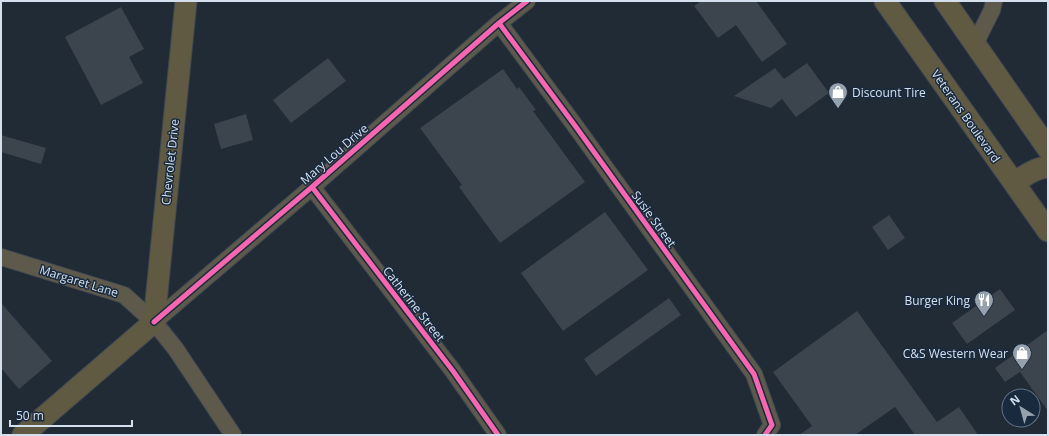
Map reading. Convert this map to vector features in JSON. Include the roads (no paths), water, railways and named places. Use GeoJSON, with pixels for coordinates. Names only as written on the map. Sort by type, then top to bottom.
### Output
{"type":"FeatureCollection","features":[{"type":"Feature","properties":{"kind":"main road","name":"Chevrolet Drive"},"geometry":{"type":"LineString","coordinates":[[154,322],[186,1]]}},
{"type":"Feature","properties":{"kind":"main road","name":"Veterans Boulevard"},"geometry":{"type":"LineString","coordinates":[[884,1],[1048,231]]}},
{"type":"Feature","properties":{"kind":"main road"},"geometry":{"type":"LineString","coordinates":[[945,1],[1048,149]]}},
{"type":"Feature","properties":{"kind":"main road"},"geometry":{"type":"LineString","coordinates":[[1014,183],[1030,172],[1048,167]]}},
{"type":"Feature","properties":{"kind":"main road","name":"Mary Lou Drive"},"geometry":{"type":"LineString","coordinates":[[23,435],[154,322]]}},
{"type":"Feature","properties":{"kind":"street","name":"Mary Lou Drive"},"geometry":{"type":"LineString","coordinates":[[154,322],[312,187],[499,23],[527,1]]}},
{"type":"Feature","properties":{"kind":"street"},"geometry":{"type":"LineString","coordinates":[[975,44],[992,10],[994,1]]}},
{"type":"Feature","properties":{"kind":"street","name":"Susie Street"},"geometry":{"type":"LineString","coordinates":[[499,23],[576,126],[754,374],[772,425],[765,435]]}},
{"type":"Feature","properties":{"kind":"street","name":"Catherine Street"},"geometry":{"type":"LineString","coordinates":[[312,187],[453,371],[498,435]]}},
{"type":"Feature","properties":{"kind":"street","name":"Margaret Lane"},"geometry":{"type":"LineString","coordinates":[[1,257],[124,296],[154,322],[175,348],[233,435]]}},
{"type":"Feature","properties":{"kind":"place","name":"Discount Tire"},"geometry":{"type":"Point","coordinates":[838,109]}},
{"type":"Feature","properties":{"kind":"place","name":"Burger King"},"geometry":{"type":"Point","coordinates":[984,317]}},
{"type":"Feature","properties":{"kind":"place","name":"C&S Western Wear"},"geometry":{"type":"Point","coordinates":[1022,370]}}]}
